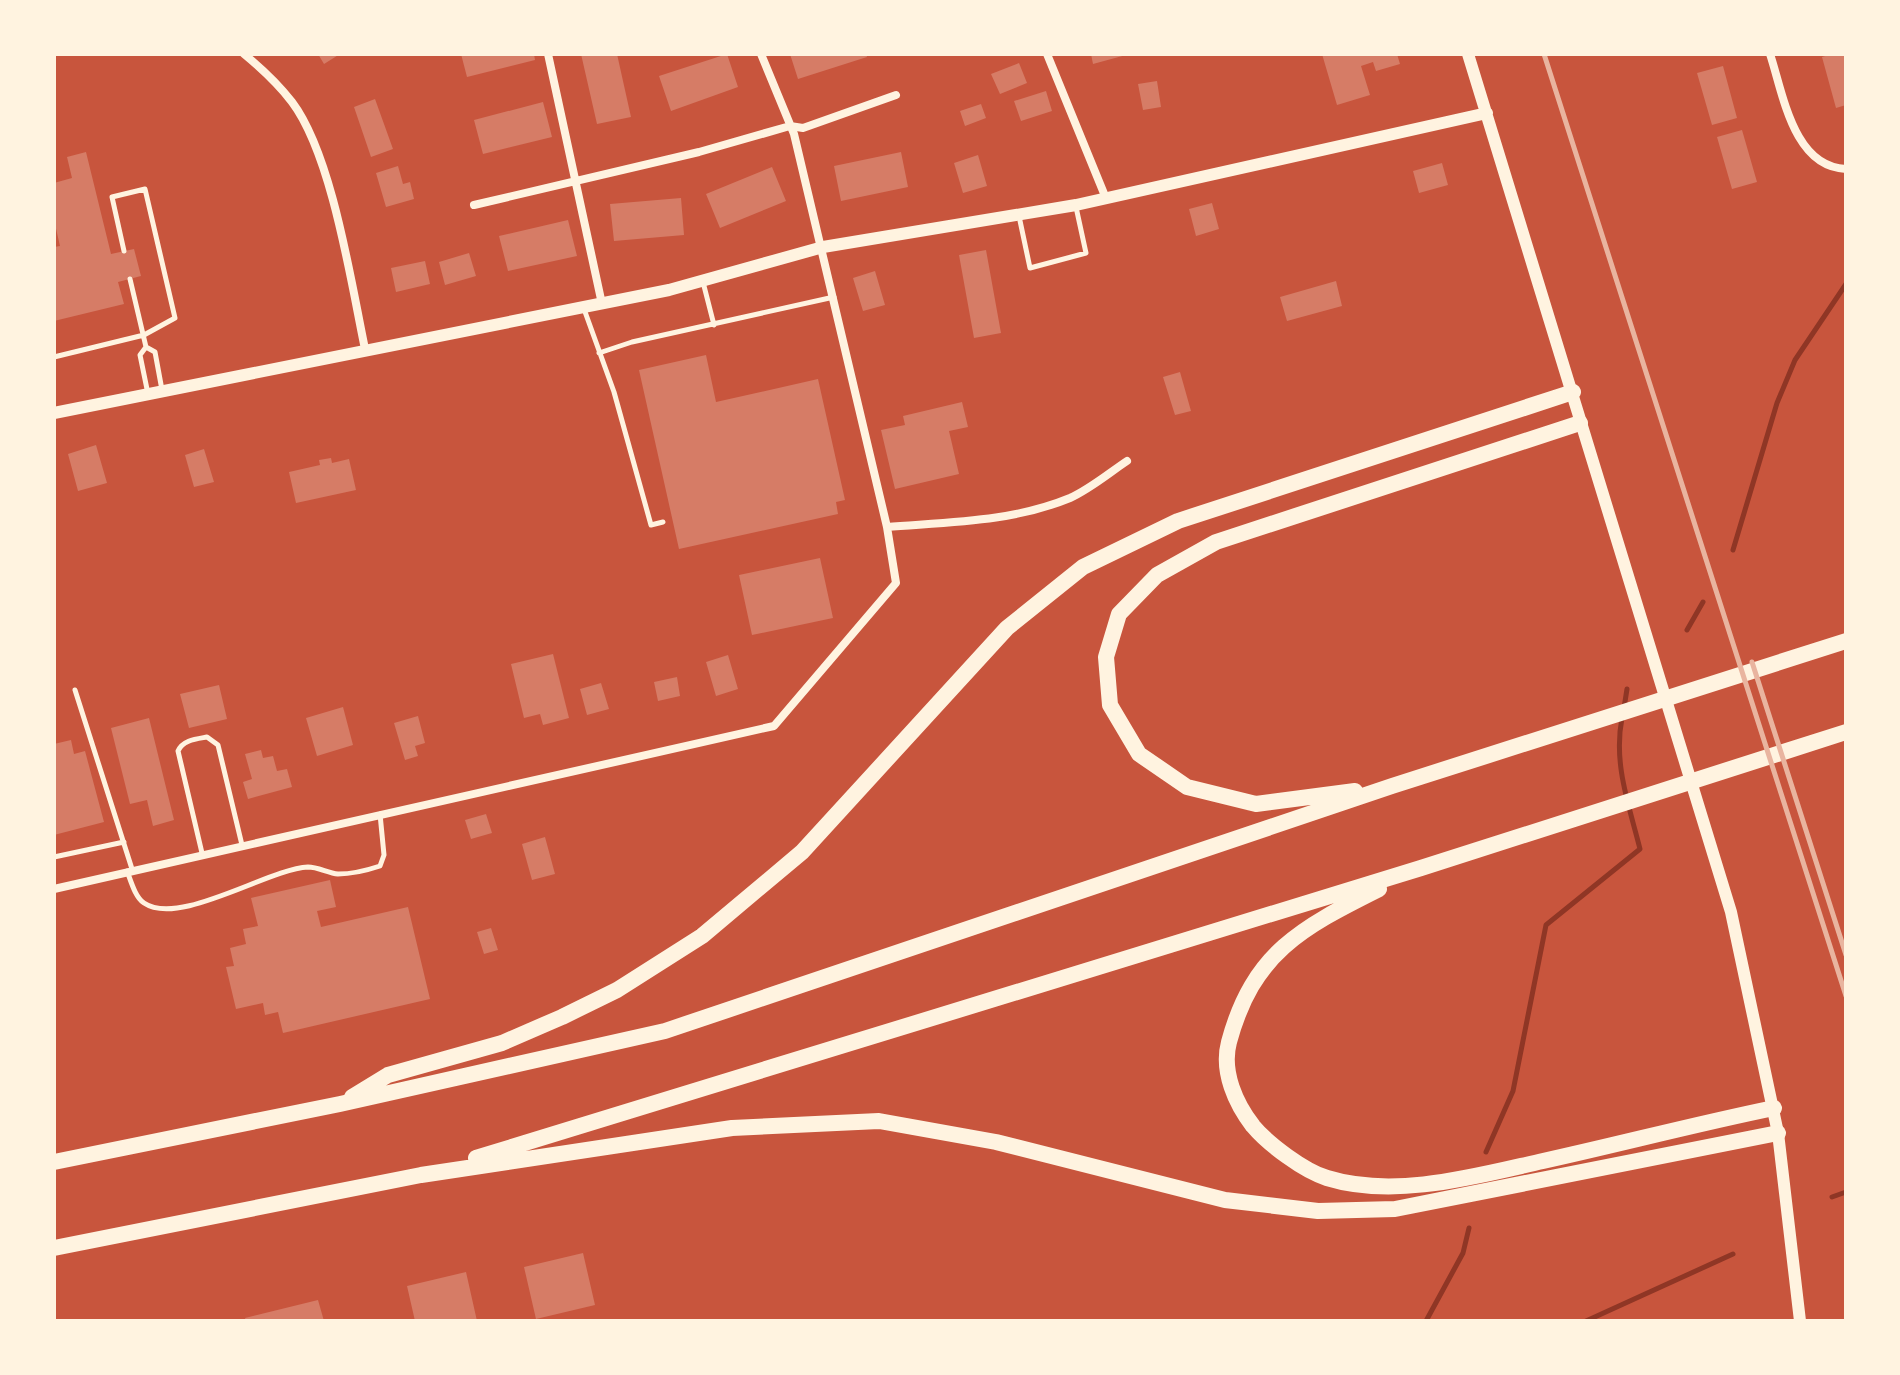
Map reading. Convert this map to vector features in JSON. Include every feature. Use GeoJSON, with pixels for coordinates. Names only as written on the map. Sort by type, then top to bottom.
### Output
{"type":"FeatureCollection","features":[{"type":"Feature","properties":{"kind":"highway"},"geometry":{"type":"LineString","coordinates":[[340,1104],[388,1075],[502,1043],[562,1017],[617,990],[702,936],[802,852],[1007,628],[1083,567],[1178,521],[1573,392]]}},
{"type":"Feature","properties":{"kind":"highway"},"geometry":{"type":"LineString","coordinates":[[1392,786],[1256,804],[1187,787],[1139,754],[1110,705],[1106,657],[1119,614],[1157,575],[1216,542],[1580,423]]}},
{"type":"Feature","properties":{"kind":"highway"},"geometry":{"type":"LineString","coordinates":[[54,1162],[340,1104],[665,1031],[1392,786],[1846,641]]}},
{"type":"Feature","properties":{"kind":"highway"},"geometry":{"type":"LineString","coordinates":[[421,1175],[1421,868],[1839,735]]}},
{"type":"Feature","properties":{"kind":"highway"},"geometry":{"type":"LineString","coordinates":[[1421,868],[1313,922],[1261,967],[1238,1009],[1226,1054],[1236,1104],[1267,1143],[1325,1178],[1410,1185],[1501,1170],[1774,1108]]}},
{"type":"Feature","properties":{"kind":"highway"},"geometry":{"type":"LineString","coordinates":[[54,1248],[421,1175],[732,1128],[879,1121],[996,1142],[1225,1200],[1318,1211],[1395,1209],[1778,1133]]}},
{"type":"Feature","properties":{"kind":"main road"},"geometry":{"type":"LineString","coordinates":[[1468,54],[1731,912],[1774,1108],[1800,1321]]}},
{"type":"Feature","properties":{"kind":"main road"},"geometry":{"type":"LineString","coordinates":[[54,413],[602,304],[703,281],[823,247],[1076,205],[1105,196],[1487,113]]}},
{"type":"Feature","properties":{"kind":"street"},"geometry":{"type":"LineString","coordinates":[[244,54],[293,103],[319,158],[337,219],[365,349]]}},
{"type":"Feature","properties":{"kind":"street"},"geometry":{"type":"LineString","coordinates":[[548,54],[578,179],[602,304]]}},
{"type":"Feature","properties":{"kind":"street"},"geometry":{"type":"LineString","coordinates":[[54,889],[202,853],[774,726],[896,583],[887,527],[823,247],[790,126],[761,54]]}},
{"type":"Feature","properties":{"kind":"street"},"geometry":{"type":"LineString","coordinates":[[1047,54],[1105,196]]}},
{"type":"Feature","properties":{"kind":"street"},"geometry":{"type":"LineString","coordinates":[[1770,54],[1795,132],[1814,157],[1846,169]]}},
{"type":"Feature","properties":{"kind":"street"},"geometry":{"type":"LineString","coordinates":[[474,205],[699,152],[790,126],[803,128],[896,95]]}},
{"type":"Feature","properties":{"kind":"street"},"geometry":{"type":"LineString","coordinates":[[887,527],[975,522],[1028,511],[1072,497],[1127,461]]}},
{"type":"Feature","properties":{"kind":"lane"},"geometry":{"type":"LineString","coordinates":[[54,357],[144,335],[175,318],[145,189],[112,197],[124,251]]}},
{"type":"Feature","properties":{"kind":"lane"},"geometry":{"type":"LineString","coordinates":[[1019,215],[1030,268],[1086,253],[1076,205]]}},
{"type":"Feature","properties":{"kind":"lane"},"geometry":{"type":"LineString","coordinates":[[130,279],[146,347],[140,355],[148,394]]}},
{"type":"Feature","properties":{"kind":"lane"},"geometry":{"type":"LineString","coordinates":[[703,281],[714,325]]}},
{"type":"Feature","properties":{"kind":"lane"},"geometry":{"type":"LineString","coordinates":[[599,353],[834,297]]}},
{"type":"Feature","properties":{"kind":"lane"},"geometry":{"type":"LineString","coordinates":[[583,308],[614,392],[651,525],[663,522]]}},
{"type":"Feature","properties":{"kind":"lane"},"geometry":{"type":"LineString","coordinates":[[146,347],[155,352],[162,391]]}},
{"type":"Feature","properties":{"kind":"lane"},"geometry":{"type":"LineString","coordinates":[[75,690],[124,842],[129,870],[142,902],[156,909],[181,909],[252,887],[272,876],[309,867],[338,874],[380,866],[384,855],[380,814]]}},
{"type":"Feature","properties":{"kind":"lane"},"geometry":{"type":"LineString","coordinates":[[202,853],[178,751],[187,742],[200,738],[207,737],[218,745],[242,845]]}},
{"type":"Feature","properties":{"kind":"lane"},"geometry":{"type":"LineString","coordinates":[[54,857],[124,842]]}},
{"type":"Feature","properties":{"kind":"building"},"geometry":{"type":"Polygon","coordinates":[[[318,54],[340,54],[324,64],[318,54]]]}},
{"type":"Feature","properties":{"kind":"building"},"geometry":{"type":"Polygon","coordinates":[[[461,54],[534,54],[535,60],[467,77],[461,54]]]}},
{"type":"Feature","properties":{"kind":"building"},"geometry":{"type":"Polygon","coordinates":[[[581,54],[617,54],[631,117],[597,124],[581,54]]]}},
{"type":"Feature","properties":{"kind":"building"},"geometry":{"type":"Polygon","coordinates":[[[727,54],[738,87],[671,111],[659,76],[727,54]]]}},
{"type":"Feature","properties":{"kind":"building"},"geometry":{"type":"Polygon","coordinates":[[[790,54],[866,54],[867,57],[798,79],[790,54]]]}},
{"type":"Feature","properties":{"kind":"building"},"geometry":{"type":"Polygon","coordinates":[[[1091,54],[1126,54],[1126,55],[1093,64],[1091,54]]]}},
{"type":"Feature","properties":{"kind":"building"},"geometry":{"type":"Polygon","coordinates":[[[1322,54],[1397,54],[1400,64],[1376,71],[1373,62],[1361,66],[1370,95],[1337,105],[1322,54]]]}},
{"type":"Feature","properties":{"kind":"building"},"geometry":{"type":"Polygon","coordinates":[[[1846,54],[1846,105],[1836,108],[1822,57],[1846,54]]]}},
{"type":"Feature","properties":{"kind":"building"},"geometry":{"type":"Polygon","coordinates":[[[1019,63],[1027,83],[1000,94],[991,74],[1019,63]]]}},
{"type":"Feature","properties":{"kind":"building"},"geometry":{"type":"Polygon","coordinates":[[[1723,66],[1737,118],[1712,125],[1697,73],[1723,66]]]}},
{"type":"Feature","properties":{"kind":"building"},"geometry":{"type":"Polygon","coordinates":[[[1157,81],[1161,107],[1143,110],[1138,84],[1157,81]]]}},
{"type":"Feature","properties":{"kind":"building"},"geometry":{"type":"Polygon","coordinates":[[[1046,91],[1052,111],[1021,121],[1014,101],[1046,91]]]}},
{"type":"Feature","properties":{"kind":"building"},"geometry":{"type":"Polygon","coordinates":[[[375,99],[393,149],[371,157],[354,107],[375,99]]]}},
{"type":"Feature","properties":{"kind":"building"},"geometry":{"type":"Polygon","coordinates":[[[543,102],[552,137],[483,154],[474,120],[543,102]]]}},
{"type":"Feature","properties":{"kind":"building"},"geometry":{"type":"Polygon","coordinates":[[[981,104],[986,118],[965,126],[960,111],[981,104]]]}},
{"type":"Feature","properties":{"kind":"building"},"geometry":{"type":"Polygon","coordinates":[[[1742,130],[1757,182],[1732,189],[1717,137],[1742,130]]]}},
{"type":"Feature","properties":{"kind":"building"},"geometry":{"type":"Polygon","coordinates":[[[86,152],[111,254],[134,249],[141,276],[118,282],[124,304],[54,321],[54,247],[60,246],[54,220],[54,183],[72,178],[67,157],[86,152]]]}},
{"type":"Feature","properties":{"kind":"building"},"geometry":{"type":"Polygon","coordinates":[[[901,152],[908,187],[841,201],[834,166],[901,152]]]}},
{"type":"Feature","properties":{"kind":"building"},"geometry":{"type":"Polygon","coordinates":[[[978,155],[987,186],[963,193],[954,163],[978,155]]]}},
{"type":"Feature","properties":{"kind":"building"},"geometry":{"type":"Polygon","coordinates":[[[1442,163],[1448,185],[1419,193],[1413,171],[1442,163]]]}},
{"type":"Feature","properties":{"kind":"building"},"geometry":{"type":"Polygon","coordinates":[[[398,166],[403,184],[410,182],[414,199],[386,207],[376,173],[398,166]]]}},
{"type":"Feature","properties":{"kind":"building"},"geometry":{"type":"Polygon","coordinates":[[[772,167],[786,201],[720,228],[706,194],[772,167]]]}},
{"type":"Feature","properties":{"kind":"building"},"geometry":{"type":"Polygon","coordinates":[[[681,198],[684,235],[614,241],[610,204],[681,198]]]}},
{"type":"Feature","properties":{"kind":"building"},"geometry":{"type":"Polygon","coordinates":[[[1212,203],[1219,229],[1196,236],[1189,209],[1212,203]]]}},
{"type":"Feature","properties":{"kind":"building"},"geometry":{"type":"Polygon","coordinates":[[[568,220],[577,256],[508,271],[499,236],[568,220]]]}},
{"type":"Feature","properties":{"kind":"building"},"geometry":{"type":"Polygon","coordinates":[[[986,250],[1001,333],[974,338],[959,255],[986,250]]]}},
{"type":"Feature","properties":{"kind":"building"},"geometry":{"type":"Polygon","coordinates":[[[469,253],[476,276],[445,285],[439,262],[469,253]]]}},
{"type":"Feature","properties":{"kind":"building"},"geometry":{"type":"Polygon","coordinates":[[[425,261],[430,284],[396,292],[391,268],[425,261]]]}},
{"type":"Feature","properties":{"kind":"building"},"geometry":{"type":"Polygon","coordinates":[[[875,271],[885,305],[863,311],[853,278],[875,271]]]}},
{"type":"Feature","properties":{"kind":"building"},"geometry":{"type":"Polygon","coordinates":[[[1336,281],[1342,306],[1287,321],[1280,297],[1336,281]]]}},
{"type":"Feature","properties":{"kind":"building"},"geometry":{"type":"Polygon","coordinates":[[[706,355],[716,402],[818,379],[845,500],[836,502],[838,514],[679,549],[639,370],[706,355]]]}},
{"type":"Feature","properties":{"kind":"building"},"geometry":{"type":"Polygon","coordinates":[[[1180,372],[1191,411],[1175,415],[1163,377],[1180,372]]]}},
{"type":"Feature","properties":{"kind":"building"},"geometry":{"type":"Polygon","coordinates":[[[962,402],[968,427],[949,431],[959,474],[895,489],[881,430],[905,425],[903,416],[962,402]]]}},
{"type":"Feature","properties":{"kind":"building"},"geometry":{"type":"Polygon","coordinates":[[[96,445],[107,483],[78,491],[68,454],[96,445]]]}},
{"type":"Feature","properties":{"kind":"building"},"geometry":{"type":"Polygon","coordinates":[[[204,449],[214,482],[194,487],[185,455],[204,449]]]}},
{"type":"Feature","properties":{"kind":"building"},"geometry":{"type":"Polygon","coordinates":[[[331,458],[332,463],[349,459],[356,490],[296,503],[289,472],[320,465],[319,460],[331,458]]]}},
{"type":"Feature","properties":{"kind":"building"},"geometry":{"type":"Polygon","coordinates":[[[820,558],[833,618],[752,635],[739,575],[820,558]]]}},
{"type":"Feature","properties":{"kind":"building"},"geometry":{"type":"Polygon","coordinates":[[[553,654],[569,718],[543,725],[540,714],[524,718],[511,664],[553,654]]]}},
{"type":"Feature","properties":{"kind":"building"},"geometry":{"type":"Polygon","coordinates":[[[728,655],[738,689],[716,696],[706,662],[728,655]]]}},
{"type":"Feature","properties":{"kind":"building"},"geometry":{"type":"Polygon","coordinates":[[[677,677],[680,696],[658,701],[654,682],[677,677]]]}},
{"type":"Feature","properties":{"kind":"building"},"geometry":{"type":"Polygon","coordinates":[[[601,683],[609,709],[587,715],[580,689],[601,683]]]}},
{"type":"Feature","properties":{"kind":"building"},"geometry":{"type":"Polygon","coordinates":[[[219,685],[227,719],[189,728],[180,694],[219,685]]]}},
{"type":"Feature","properties":{"kind":"building"},"geometry":{"type":"Polygon","coordinates":[[[343,707],[353,745],[317,756],[306,718],[343,707]]]}},
{"type":"Feature","properties":{"kind":"building"},"geometry":{"type":"Polygon","coordinates":[[[418,716],[425,743],[415,746],[418,756],[405,760],[394,723],[418,716]]]}},
{"type":"Feature","properties":{"kind":"building"},"geometry":{"type":"Polygon","coordinates":[[[149,718],[174,820],[153,826],[147,800],[130,804],[111,728],[149,718]]]}},
{"type":"Feature","properties":{"kind":"building"},"geometry":{"type":"Polygon","coordinates":[[[71,740],[74,754],[85,751],[104,822],[54,835],[54,744],[71,740]]]}},
{"type":"Feature","properties":{"kind":"building"},"geometry":{"type":"Polygon","coordinates":[[[261,750],[263,758],[273,756],[277,771],[287,769],[292,787],[248,799],[243,782],[252,779],[245,754],[261,750]]]}},
{"type":"Feature","properties":{"kind":"building"},"geometry":{"type":"Polygon","coordinates":[[[486,814],[492,833],[471,839],[465,820],[486,814]]]}},
{"type":"Feature","properties":{"kind":"building"},"geometry":{"type":"Polygon","coordinates":[[[545,837],[555,874],[532,880],[522,844],[545,837]]]}},
{"type":"Feature","properties":{"kind":"building"},"geometry":{"type":"Polygon","coordinates":[[[330,880],[336,907],[317,911],[321,927],[408,907],[430,999],[283,1033],[278,1012],[265,1015],[263,1003],[236,1009],[226,967],[234,966],[230,948],[246,944],[243,929],[258,926],[251,898],[330,880]]]}},
{"type":"Feature","properties":{"kind":"building"},"geometry":{"type":"Polygon","coordinates":[[[491,928],[498,950],[484,954],[477,932],[491,928]]]}},
{"type":"Feature","properties":{"kind":"building"},"geometry":{"type":"Polygon","coordinates":[[[583,1253],[595,1305],[536,1319],[524,1267],[583,1253]]]}},
{"type":"Feature","properties":{"kind":"building"},"geometry":{"type":"Polygon","coordinates":[[[466,1272],[477,1321],[415,1321],[407,1286],[466,1272]]]}},
{"type":"Feature","properties":{"kind":"building"},"geometry":{"type":"Polygon","coordinates":[[[318,1300],[324,1321],[246,1321],[245,1318],[318,1300]]]}},
{"type":"Feature","properties":{"kind":"waterway"},"geometry":{"type":"LineString","coordinates":[[1733,550],[1777,403],[1795,360],[1846,284]]}},
{"type":"Feature","properties":{"kind":"waterway"},"geometry":{"type":"LineString","coordinates":[[1687,630],[1703,602]]}},
{"type":"Feature","properties":{"kind":"waterway"},"geometry":{"type":"LineString","coordinates":[[1624,708],[1627,689]]}},
{"type":"Feature","properties":{"kind":"waterway"},"geometry":{"type":"LineString","coordinates":[[1486,1152],[1513,1091],[1546,925],[1640,849],[1621,768],[1622,718]]}},
{"type":"Feature","properties":{"kind":"waterway"},"geometry":{"type":"LineString","coordinates":[[1832,1197],[1846,1192]]}},
{"type":"Feature","properties":{"kind":"waterway"},"geometry":{"type":"LineString","coordinates":[[1426,1321],[1463,1253],[1469,1228]]}},
{"type":"Feature","properties":{"kind":"waterway"},"geometry":{"type":"LineString","coordinates":[[1586,1321],[1733,1254]]}},
{"type":"Feature","properties":{"kind":"railway"},"geometry":{"type":"LineString","coordinates":[[1544,54],[1846,996]]}},
{"type":"Feature","properties":{"kind":"railway"},"geometry":{"type":"LineString","coordinates":[[1752,662],[1846,955]]}}]}
